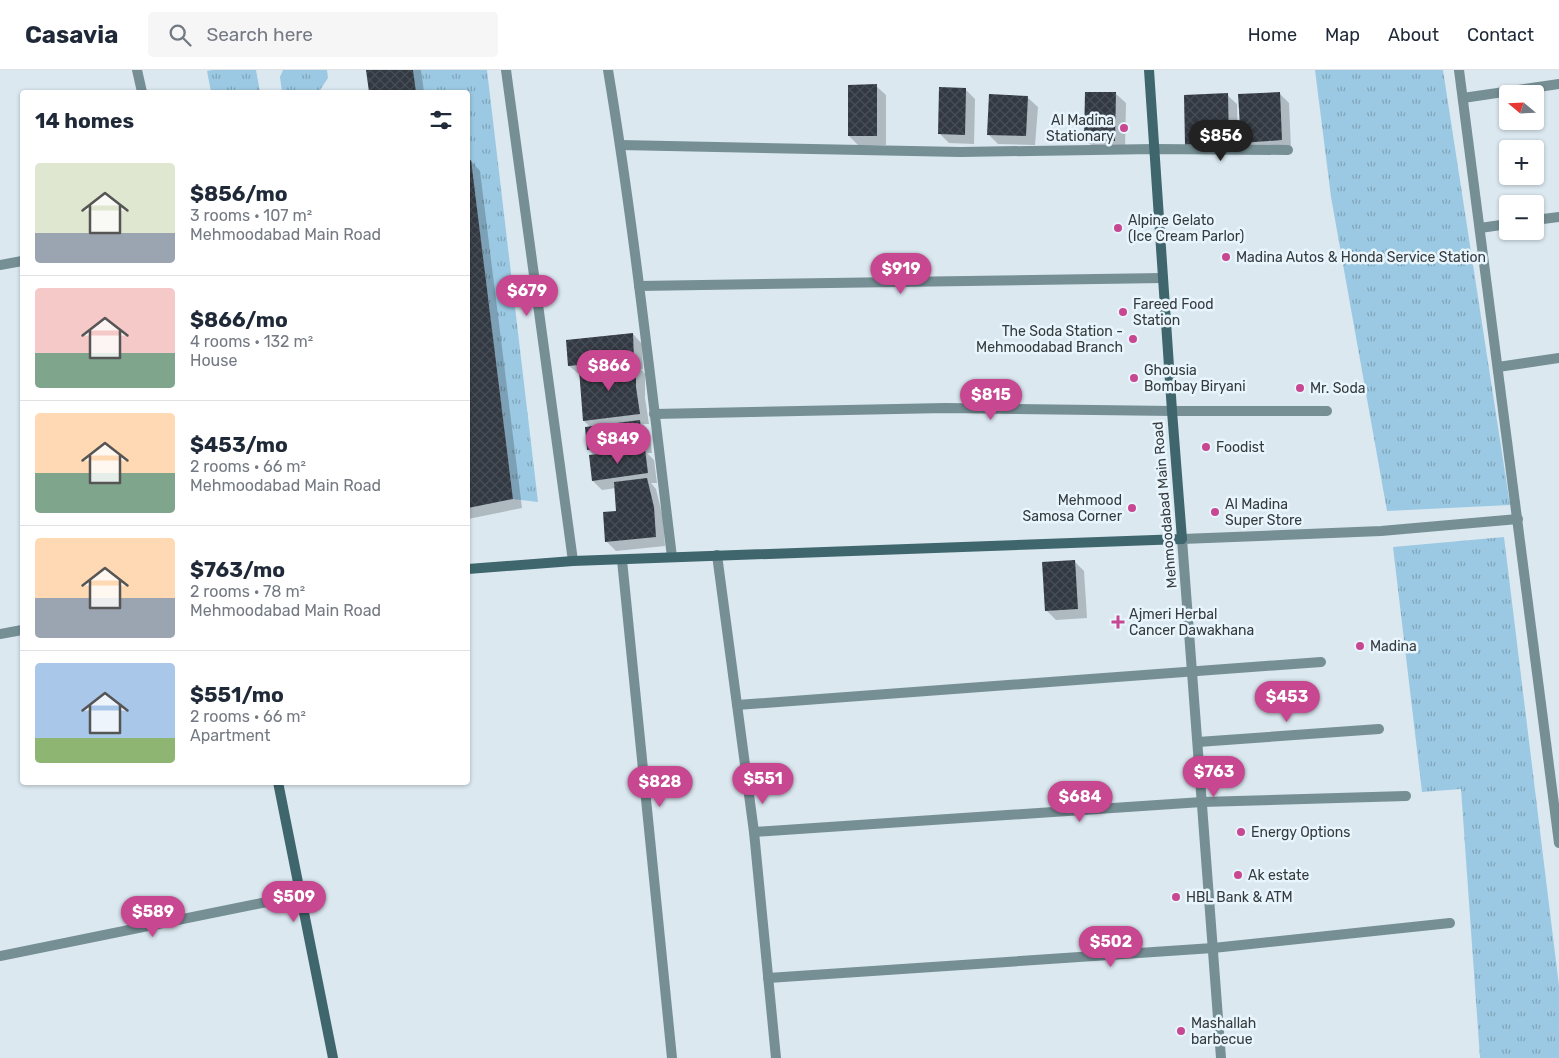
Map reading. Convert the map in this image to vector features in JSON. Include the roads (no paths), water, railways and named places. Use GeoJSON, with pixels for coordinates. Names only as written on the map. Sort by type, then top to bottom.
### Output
{"type":"FeatureCollection","features":[{"type":"Feature","properties":{"kind":"main road","name":"Mehmoodabad Main Road"},"geometry":{"type":"LineString","coordinates":[[1149,70],[1182,539]]}},
{"type":"Feature","properties":{"kind":"main road"},"geometry":{"type":"LineString","coordinates":[[470,569],[573,561],[1182,539]]}},
{"type":"Feature","properties":{"kind":"main road"},"geometry":{"type":"LineString","coordinates":[[279,785],[333,1058]]}},
{"type":"Feature","properties":{"kind":"street"},"geometry":{"type":"LineString","coordinates":[[137,70],[142,90]]}},
{"type":"Feature","properties":{"kind":"street"},"geometry":{"type":"LineString","coordinates":[[506,70],[573,561]]}},
{"type":"Feature","properties":{"kind":"street"},"geometry":{"type":"LineString","coordinates":[[608,70],[639,286],[672,557]]}},
{"type":"Feature","properties":{"kind":"street"},"geometry":{"type":"LineString","coordinates":[[1459,70],[1559,843]]}},
{"type":"Feature","properties":{"kind":"street"},"geometry":{"type":"LineString","coordinates":[[1462,98],[1559,84]]}},
{"type":"Feature","properties":{"kind":"street"},"geometry":{"type":"LineString","coordinates":[[620,145],[961,152],[1154,149],[1288,150]]}},
{"type":"Feature","properties":{"kind":"street"},"geometry":{"type":"LineString","coordinates":[[1544,219],[1559,217]]}},
{"type":"Feature","properties":{"kind":"street"},"geometry":{"type":"LineString","coordinates":[[1480,228],[1499,225]]}},
{"type":"Feature","properties":{"kind":"street"},"geometry":{"type":"LineString","coordinates":[[0,265],[20,261]]}},
{"type":"Feature","properties":{"kind":"street"},"geometry":{"type":"LineString","coordinates":[[639,286],[1163,278]]}},
{"type":"Feature","properties":{"kind":"street"},"geometry":{"type":"LineString","coordinates":[[1498,367],[1559,358]]}},
{"type":"Feature","properties":{"kind":"street"},"geometry":{"type":"LineString","coordinates":[[654,414],[945,408],[1172,412],[1327,411]]}},
{"type":"Feature","properties":{"kind":"street"},"geometry":{"type":"LineString","coordinates":[[1182,539],[1381,531],[1518,519]]}},
{"type":"Feature","properties":{"kind":"street","name":"Mehmoodabad Main Road"},"geometry":{"type":"LineString","coordinates":[[1182,539],[1221,1058]]}},
{"type":"Feature","properties":{"kind":"street"},"geometry":{"type":"LineString","coordinates":[[717,555],[754,832],[776,1058]]}},
{"type":"Feature","properties":{"kind":"street"},"geometry":{"type":"LineString","coordinates":[[622,560],[672,1058]]}},
{"type":"Feature","properties":{"kind":"street"},"geometry":{"type":"LineString","coordinates":[[0,634],[20,630]]}},
{"type":"Feature","properties":{"kind":"street"},"geometry":{"type":"LineString","coordinates":[[737,705],[1321,662]]}},
{"type":"Feature","properties":{"kind":"street"},"geometry":{"type":"LineString","coordinates":[[1198,742],[1379,729]]}},
{"type":"Feature","properties":{"kind":"street"},"geometry":{"type":"LineString","coordinates":[[754,832],[1202,802],[1406,796]]}},
{"type":"Feature","properties":{"kind":"street"},"geometry":{"type":"LineString","coordinates":[[0,956],[301,895]]}},
{"type":"Feature","properties":{"kind":"street"},"geometry":{"type":"LineString","coordinates":[[768,978],[1213,948],[1450,923]]}},
{"type":"Feature","properties":{"kind":"place","name":"Al Madina Stationary"},"geometry":{"type":"Point","coordinates":[1124,128]}},
{"type":"Feature","properties":{"kind":"place","name":"Alpine Gelato (Ice Cream Parlor)"},"geometry":{"type":"Point","coordinates":[1118,228]}},
{"type":"Feature","properties":{"kind":"place","name":"Madina Autos & Honda Service Station"},"geometry":{"type":"Point","coordinates":[1226,257]}},
{"type":"Feature","properties":{"kind":"place","name":"Fareed Food Station"},"geometry":{"type":"Point","coordinates":[1123,312]}},
{"type":"Feature","properties":{"kind":"place","name":"The Soda Station - Mehmoodabad Branch"},"geometry":{"type":"Point","coordinates":[1133,339]}},
{"type":"Feature","properties":{"kind":"place","name":"Ghousia Bombay Biryani"},"geometry":{"type":"Point","coordinates":[1134,378]}},
{"type":"Feature","properties":{"kind":"place","name":"Mr. Soda"},"geometry":{"type":"Point","coordinates":[1300,388]}},
{"type":"Feature","properties":{"kind":"place","name":"Foodist"},"geometry":{"type":"Point","coordinates":[1206,447]}},
{"type":"Feature","properties":{"kind":"place","name":"Mehmood Samosa Corner"},"geometry":{"type":"Point","coordinates":[1132,508]}},
{"type":"Feature","properties":{"kind":"place","name":"Al Madina Super Store"},"geometry":{"type":"Point","coordinates":[1215,512]}},
{"type":"Feature","properties":{"kind":"place","name":"Ajmeri Herbal Cancer Dawakhana"},"geometry":{"type":"Point","coordinates":[1118,622]}},
{"type":"Feature","properties":{"kind":"place","name":"Madina"},"geometry":{"type":"Point","coordinates":[1360,646]}},
{"type":"Feature","properties":{"kind":"place","name":"Energy Options"},"geometry":{"type":"Point","coordinates":[1241,832]}},
{"type":"Feature","properties":{"kind":"place","name":"Ak estate"},"geometry":{"type":"Point","coordinates":[1238,875]}},
{"type":"Feature","properties":{"kind":"place","name":"HBL Bank & ATM"},"geometry":{"type":"Point","coordinates":[1176,897]}},
{"type":"Feature","properties":{"kind":"place","name":"Mashallah barbecue"},"geometry":{"type":"Point","coordinates":[1181,1031]}}]}
